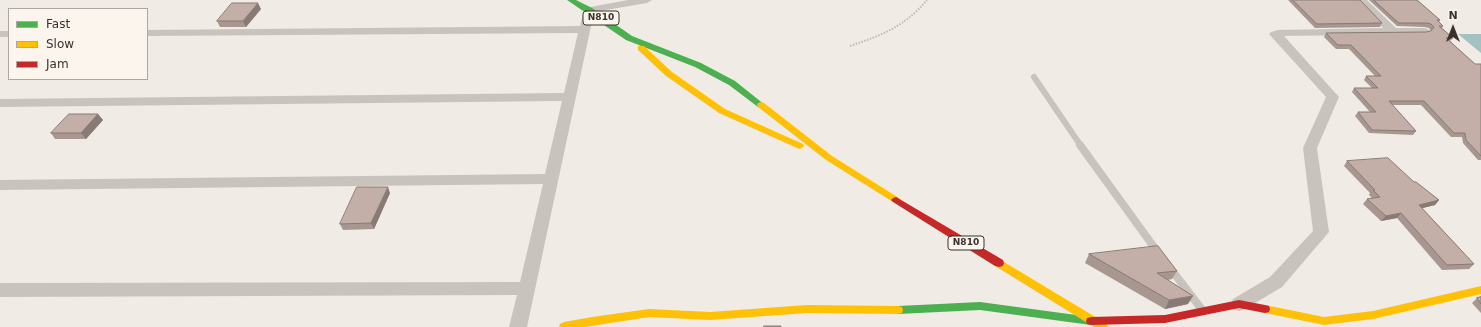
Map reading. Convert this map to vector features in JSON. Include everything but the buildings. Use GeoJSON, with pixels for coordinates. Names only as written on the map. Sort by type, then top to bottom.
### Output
{"type":"FeatureCollection","features":[{"type":"Feature","properties":{"kind":"main road","name":"N810"},"geometry":{"type":"LineString","coordinates":[[571,0],[629,38],[669,74],[722,111],[829,158]]}},
{"type":"Feature","properties":{"kind":"main road","name":"N810"},"geometry":{"type":"LineString","coordinates":[[629,38],[698,65],[732,83],[829,158],[1103,327]]}},
{"type":"Feature","properties":{"kind":"main road"},"geometry":{"type":"LineString","coordinates":[[564,327],[592,320],[649,313],[710,316],[808,309],[894,310],[980,306],[1094,321],[1165,319],[1239,304],[1324,321],[1373,315],[1481,290]]}},
{"type":"Feature","properties":{"kind":"street"},"geometry":{"type":"LineString","coordinates":[[518,327],[588,10],[647,0]]}},
{"type":"Feature","properties":{"kind":"street"},"geometry":{"type":"LineString","coordinates":[[1361,0],[1392,31]]}},
{"type":"Feature","properties":{"kind":"street"},"geometry":{"type":"LineString","coordinates":[[148,32],[584,29]]}},
{"type":"Feature","properties":{"kind":"street"},"geometry":{"type":"LineString","coordinates":[[1239,304],[1276,282],[1321,232],[1310,148],[1333,97],[1275,34],[1424,31]]}},
{"type":"Feature","properties":{"kind":"street"},"geometry":{"type":"LineString","coordinates":[[0,103],[569,97]]}},
{"type":"Feature","properties":{"kind":"street"},"geometry":{"type":"LineString","coordinates":[[0,185],[551,179]]}},
{"type":"Feature","properties":{"kind":"street"},"geometry":{"type":"LineString","coordinates":[[0,290],[526,288]]}},
{"type":"Feature","properties":{"kind":"lane"},"geometry":{"type":"LineString","coordinates":[[1034,77],[1125,208],[1204,312]]}},
{"type":"Feature","properties":{"kind":"path"},"geometry":{"type":"LineString","coordinates":[[850,46],[887,33],[917,12],[927,0]]}},
{"type":"Feature","properties":{"kind":"water"},"geometry":{"type":"Polygon","coordinates":[[[1458,34],[1481,34],[1481,53],[1458,34]]]}},
{"type":"Feature","properties":{"kind":"traffic: fast"},"geometry":{"type":"LineString","coordinates":[[571,0],[589,10],[629,38],[698,65],[732,83],[761,105]]}},
{"type":"Feature","properties":{"kind":"traffic: fast"},"geometry":{"type":"LineString","coordinates":[[898,310],[980,306],[1091,321]]}},
{"type":"Feature","properties":{"kind":"traffic: slow"},"geometry":{"type":"LineString","coordinates":[[641,48],[669,74],[722,111],[800,146]]}},
{"type":"Feature","properties":{"kind":"traffic: slow"},"geometry":{"type":"LineString","coordinates":[[761,105],[829,158],[896,200]]}},
{"type":"Feature","properties":{"kind":"traffic: slow"},"geometry":{"type":"LineString","coordinates":[[999,263],[1103,327]]}},
{"type":"Feature","properties":{"kind":"traffic: slow"},"geometry":{"type":"LineString","coordinates":[[1265,309],[1324,321],[1373,315],[1481,290]]}},
{"type":"Feature","properties":{"kind":"traffic: slow"},"geometry":{"type":"LineString","coordinates":[[564,327],[592,321],[649,313],[710,316],[807,309],[898,310]]}},
{"type":"Feature","properties":{"kind":"traffic: jam"},"geometry":{"type":"LineString","coordinates":[[896,200],[999,263]]}},
{"type":"Feature","properties":{"kind":"traffic: jam"},"geometry":{"type":"LineString","coordinates":[[1091,321],[1165,319],[1239,304],[1265,309]]}}]}
